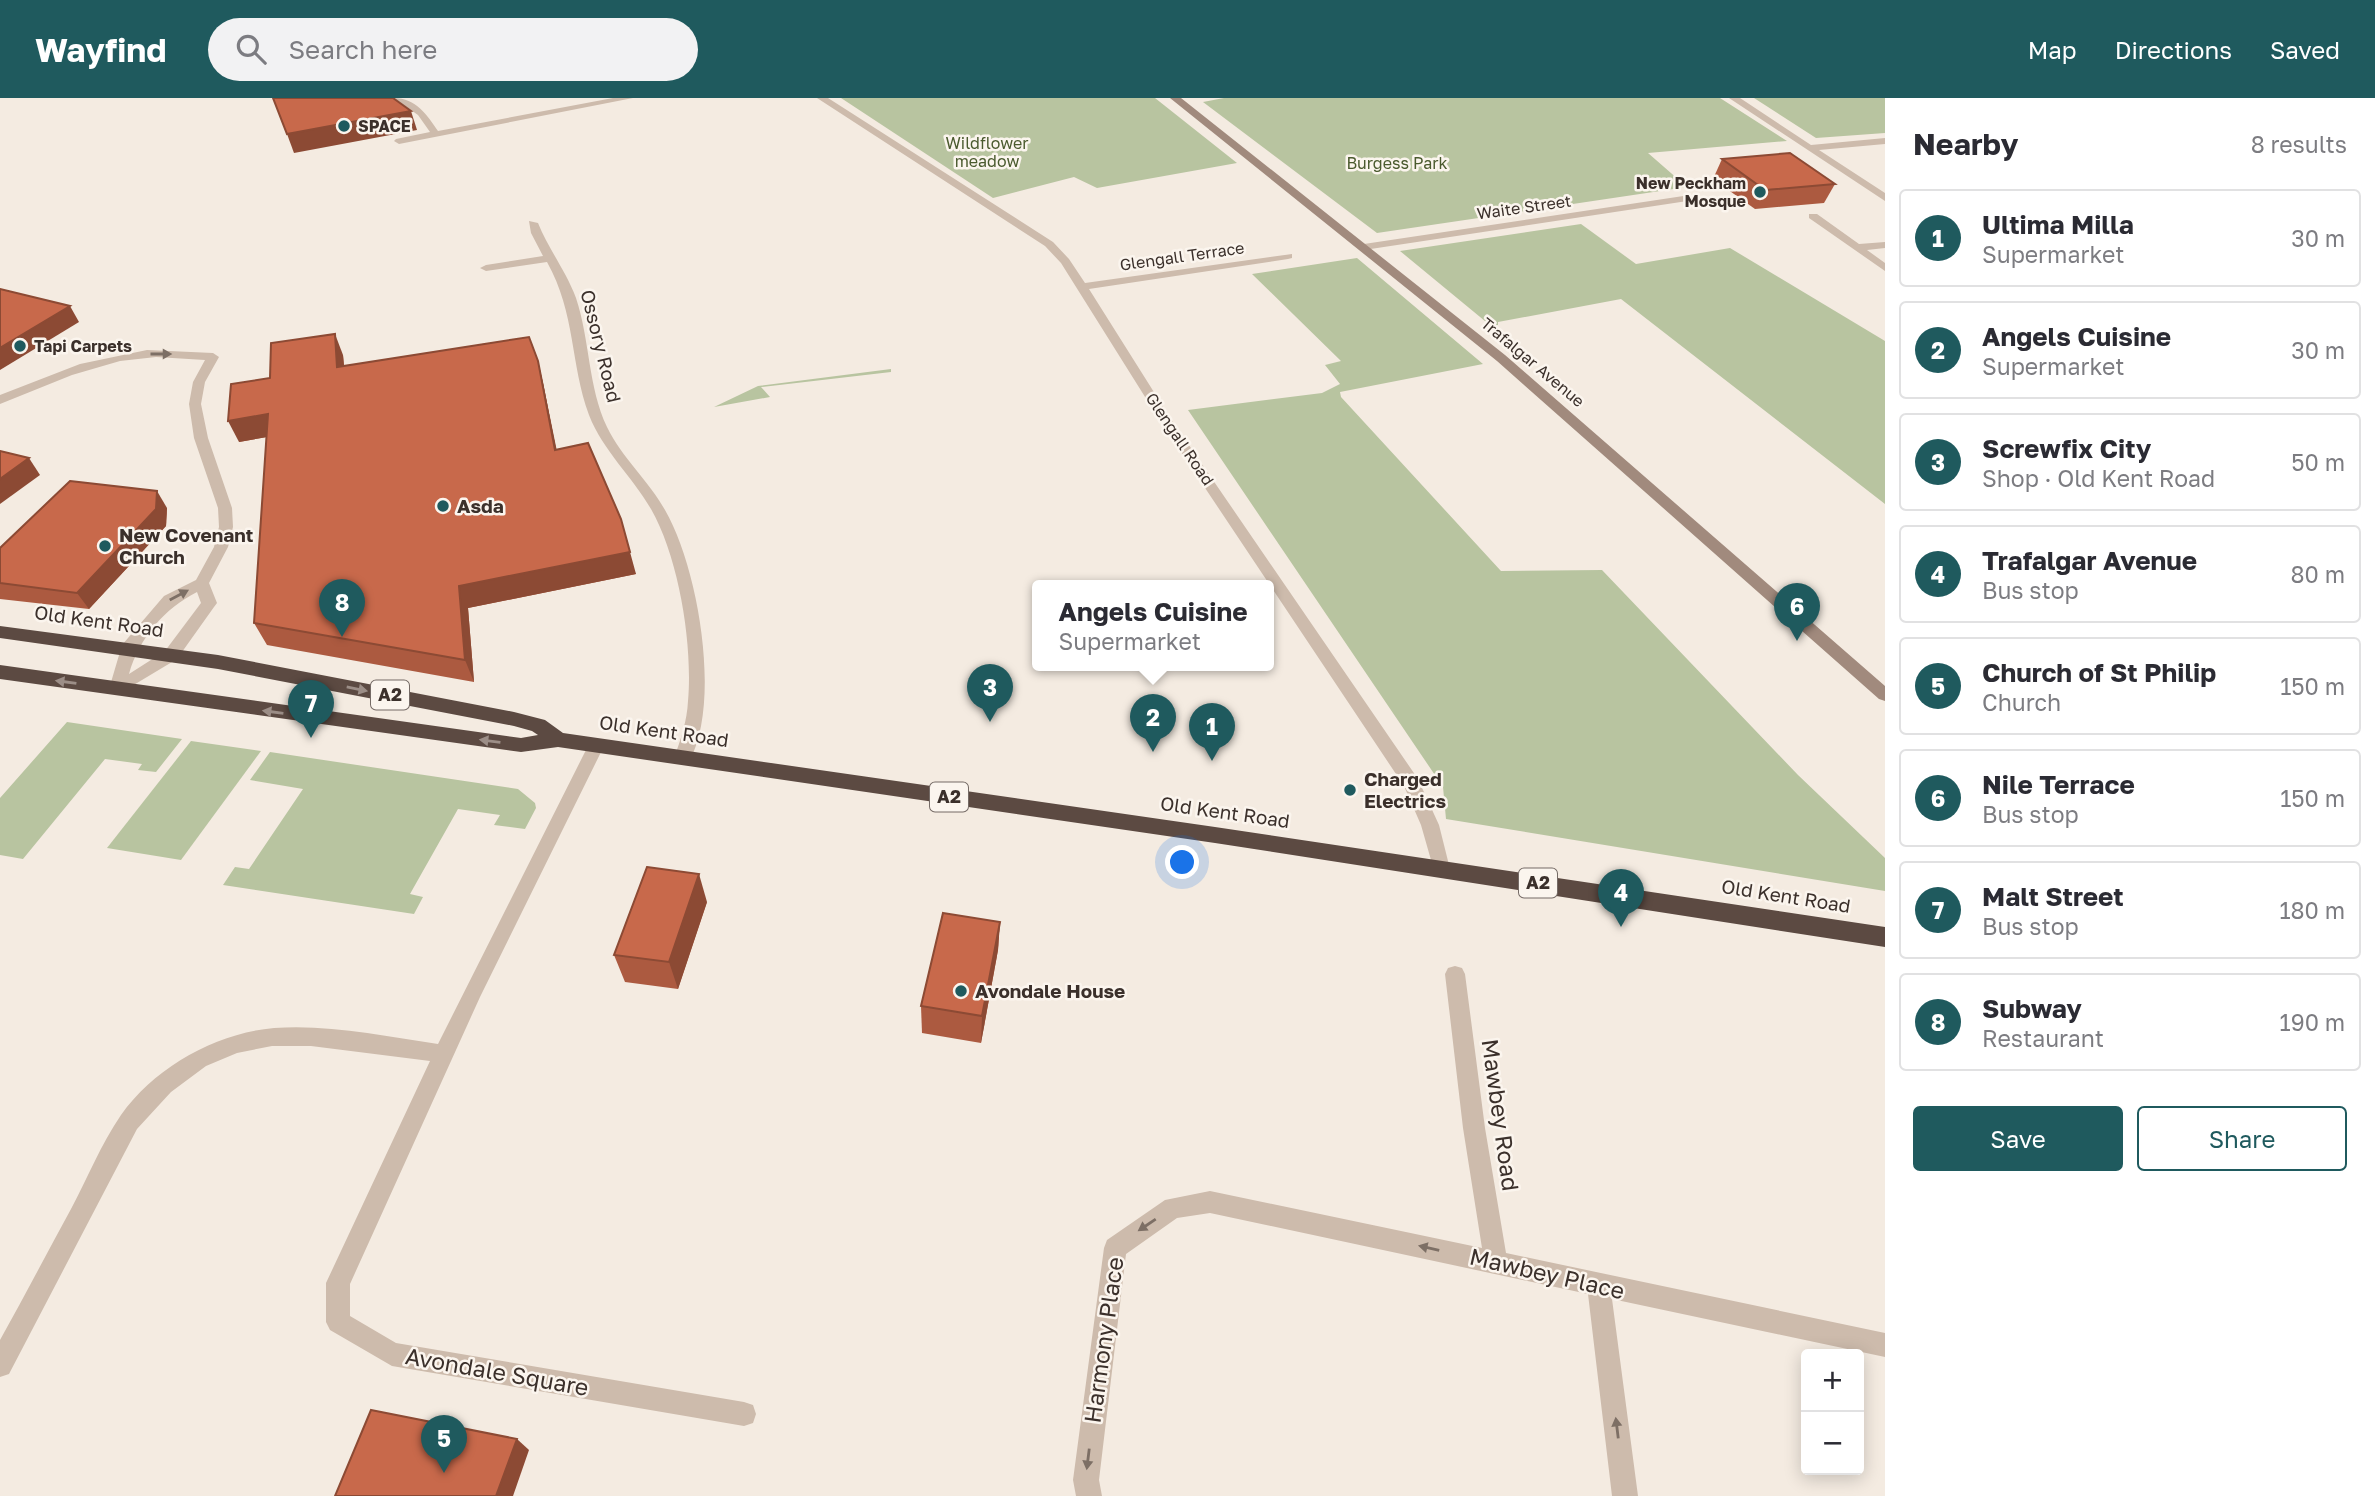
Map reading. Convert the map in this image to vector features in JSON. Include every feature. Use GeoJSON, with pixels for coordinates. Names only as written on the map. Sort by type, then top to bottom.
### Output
{"type":"FeatureCollection","features":[{"type":"Feature","properties":{"kind":"highway","name":"Old Kent Road"},"geometry":{"type":"LineString","coordinates":[[0,632],[172,655],[514,719],[538,725],[558,740]]}},
{"type":"Feature","properties":{"kind":"highway","name":"Old Kent Road"},"geometry":{"type":"LineString","coordinates":[[0,672],[521,745],[558,740],[1885,937]]}},
{"type":"Feature","properties":{"kind":"main road","name":"Trafalgar Avenue"},"geometry":{"type":"LineString","coordinates":[[1179,99],[1364,247],[1604,446],[1881,688]]}},
{"type":"Feature","properties":{"kind":"street"},"geometry":{"type":"LineString","coordinates":[[399,98],[421,113],[436,134]]}},
{"type":"Feature","properties":{"kind":"street"},"geometry":{"type":"LineString","coordinates":[[399,141],[628,98]]}},
{"type":"Feature","properties":{"kind":"street","name":"Glengall Road"},"geometry":{"type":"LineString","coordinates":[[821,98],[1049,244],[1065,261],[1163,416],[1412,784],[1430,825],[1441,869]]}},
{"type":"Feature","properties":{"kind":"street"},"geometry":{"type":"LineString","coordinates":[[1734,98],[1885,198]]}},
{"type":"Feature","properties":{"kind":"street"},"geometry":{"type":"LineString","coordinates":[[1810,148],[1885,141]]}},
{"type":"Feature","properties":{"kind":"street","name":"Waite Street"},"geometry":{"type":"LineString","coordinates":[[1364,247],[1690,198]]}},
{"type":"Feature","properties":{"kind":"street"},"geometry":{"type":"LineString","coordinates":[[1813,216],[1885,268]]}},
{"type":"Feature","properties":{"kind":"street","name":"Ossory Road"},"geometry":{"type":"LineString","coordinates":[[533,223],[540,244],[551,258],[570,299],[601,428],[659,511],[673,548],[687,602],[698,694],[692,733],[684,758]]}},
{"type":"Feature","properties":{"kind":"street"},"geometry":{"type":"LineString","coordinates":[[1857,248],[1885,245]]}},
{"type":"Feature","properties":{"kind":"street","name":"Glengall Terrace"},"geometry":{"type":"LineString","coordinates":[[1082,287],[1288,256]]}},
{"type":"Feature","properties":{"kind":"street"},"geometry":{"type":"LineString","coordinates":[[486,268],[551,258]]}},
{"type":"Feature","properties":{"kind":"street"},"geometry":{"type":"LineString","coordinates":[[0,400],[73,370],[110,359],[140,354],[213,357],[199,382],[195,404],[201,439],[225,508],[226,527],[221,547],[202,583],[169,600],[128,649],[117,689]]}},
{"type":"Feature","properties":{"kind":"street"},"geometry":{"type":"LineString","coordinates":[[117,689],[172,655],[209,603],[202,583]]}},
{"type":"Feature","properties":{"kind":"street","name":"Avondale Square"},"geometry":{"type":"LineString","coordinates":[[596,746],[443,1054],[338,1283],[338,1322],[392,1354],[744,1414]]}},
{"type":"Feature","properties":{"kind":"street","name":"Mawbey Road"},"geometry":{"type":"LineString","coordinates":[[1455,974],[1474,1128],[1496,1263]]}},
{"type":"Feature","properties":{"kind":"street"},"geometry":{"type":"LineString","coordinates":[[0,1364],[129,1122],[158,1088],[186,1065],[235,1043],[276,1036],[303,1035],[443,1054]]}},
{"type":"Feature","properties":{"kind":"street","name":"Mawbey Place"},"geometry":{"type":"LineString","coordinates":[[1210,1202],[1885,1345]]}},
{"type":"Feature","properties":{"kind":"street","name":"Harmony Place"},"geometry":{"type":"LineString","coordinates":[[1089,1496],[1086,1480],[1115,1248],[1173,1208],[1210,1202]]}},
{"type":"Feature","properties":{"kind":"street"},"geometry":{"type":"LineString","coordinates":[[1598,1286],[1625,1496]]}},
{"type":"Feature","properties":{"kind":"green space","name":"Wildflower meadow"},"geometry":{"type":"Polygon","coordinates":[[[841,98],[1155,98],[1237,163],[1097,188],[1074,177],[993,198],[841,98]]]}},
{"type":"Feature","properties":{"kind":"green space","name":"Burgess Park"},"geometry":{"type":"Polygon","coordinates":[[[1224,98],[1720,98],[1787,141],[1648,153],[1687,187],[1377,233],[1203,102],[1224,98]]]}},
{"type":"Feature","properties":{"kind":"green space"},"geometry":{"type":"Polygon","coordinates":[[[1754,98],[1885,98],[1885,133],[1816,138],[1754,98]]]}},
{"type":"Feature","properties":{"kind":"green space"},"geometry":{"type":"Polygon","coordinates":[[[1581,224],[1636,264],[1730,248],[1885,341],[1885,504],[1621,299],[1498,322],[1498,325],[1491,326],[1400,251],[1581,224]]]}},
{"type":"Feature","properties":{"kind":"green space"},"geometry":{"type":"Polygon","coordinates":[[[1357,258],[1483,364],[1340,392],[1341,397],[1501,571],[1602,570],[1798,775],[1885,858],[1885,891],[1446,819],[1443,787],[1188,410],[1322,393],[1340,384],[1325,365],[1341,361],[1252,274],[1357,258]]]}},
{"type":"Feature","properties":{"kind":"green space"},"geometry":{"type":"Polygon","coordinates":[[[891,369],[891,372],[761,387],[770,397],[714,407],[758,386],[891,369]]]}},
{"type":"Feature","properties":{"kind":"green space"},"geometry":{"type":"Polygon","coordinates":[[[67,722],[182,739],[156,772],[138,770],[142,764],[105,759],[23,859],[0,855],[0,798],[67,722]]]}},
{"type":"Feature","properties":{"kind":"green space"},"geometry":{"type":"Polygon","coordinates":[[[191,741],[261,751],[181,860],[107,848],[191,741]]]}},
{"type":"Feature","properties":{"kind":"green space"},"geometry":{"type":"Polygon","coordinates":[[[270,752],[518,789],[535,803],[536,808],[525,829],[494,825],[500,815],[458,809],[410,894],[423,897],[414,914],[223,885],[235,867],[249,869],[303,789],[250,780],[270,752]]]}},
{"type":"Feature","properties":{"kind":"building"},"geometry":{"type":"Polygon","coordinates":[[[273,98],[393,98],[411,111],[287,134],[273,98]]]}},
{"type":"Feature","properties":{"kind":"building"},"geometry":{"type":"Polygon","coordinates":[[[1790,153],[1835,184],[1765,190],[1722,159],[1790,153]]]}},
{"type":"Feature","properties":{"kind":"building"},"geometry":{"type":"Polygon","coordinates":[[[0,289],[70,306],[0,348],[0,289]]]}},
{"type":"Feature","properties":{"kind":"building","name":"Asda"},"geometry":{"type":"Polygon","coordinates":[[[335,334],[337,367],[529,337],[538,361],[555,450],[588,443],[621,519],[630,552],[459,586],[465,660],[254,623],[268,414],[228,421],[231,384],[270,378],[271,343],[335,334]]]}},
{"type":"Feature","properties":{"kind":"building"},"geometry":{"type":"Polygon","coordinates":[[[0,451],[29,458],[0,479],[0,451]]]}},
{"type":"Feature","properties":{"kind":"building"},"geometry":{"type":"Polygon","coordinates":[[[70,481],[157,491],[156,509],[77,593],[0,583],[0,548],[70,481]]]}},
{"type":"Feature","properties":{"kind":"building"},"geometry":{"type":"Polygon","coordinates":[[[647,867],[699,874],[669,962],[614,955],[647,867]]]}},
{"type":"Feature","properties":{"kind":"building","name":"Avondale House"},"geometry":{"type":"Polygon","coordinates":[[[943,913],[1000,922],[982,1016],[921,1006],[943,913]]]}},
{"type":"Feature","properties":{"kind":"building"},"geometry":{"type":"Polygon","coordinates":[[[371,1410],[517,1439],[496,1496],[335,1496],[371,1410]]]}},
{"type":"Feature","properties":{"kind":"place","name":"SPACE"},"geometry":{"type":"Point","coordinates":[344,126]}},
{"type":"Feature","properties":{"kind":"place","name":"New Peckham Mosque"},"geometry":{"type":"Point","coordinates":[1760,192]}},
{"type":"Feature","properties":{"kind":"place","name":"Tapi Carpets"},"geometry":{"type":"Point","coordinates":[20,346]}},
{"type":"Feature","properties":{"kind":"place","name":"Asda"},"geometry":{"type":"Point","coordinates":[443,506]}},
{"type":"Feature","properties":{"kind":"place","name":"New Covenant Church"},"geometry":{"type":"Point","coordinates":[105,546]}},
{"type":"Feature","properties":{"kind":"place","name":"Subway"},"geometry":{"type":"Point","coordinates":[342,637]}},
{"type":"Feature","properties":{"kind":"place","name":"Nile Terrace"},"geometry":{"type":"Point","coordinates":[1797,641]}},
{"type":"Feature","properties":{"kind":"place","name":"Screwfix City"},"geometry":{"type":"Point","coordinates":[990,722]}},
{"type":"Feature","properties":{"kind":"place","name":"Malt Street"},"geometry":{"type":"Point","coordinates":[311,738]}},
{"type":"Feature","properties":{"kind":"place","name":"Angels Cuisine"},"geometry":{"type":"Point","coordinates":[1153,752]}},
{"type":"Feature","properties":{"kind":"place","name":"Ultima Milla"},"geometry":{"type":"Point","coordinates":[1212,761]}},
{"type":"Feature","properties":{"kind":"place","name":"Charged Electrics"},"geometry":{"type":"Point","coordinates":[1350,790]}},
{"type":"Feature","properties":{"kind":"place","name":"Trafalgar Avenue"},"geometry":{"type":"Point","coordinates":[1621,927]}},
{"type":"Feature","properties":{"kind":"place","name":"Avondale House"},"geometry":{"type":"Point","coordinates":[961,991]}},
{"type":"Feature","properties":{"kind":"place","name":"Church of St Philip"},"geometry":{"type":"Point","coordinates":[444,1473]}}]}
